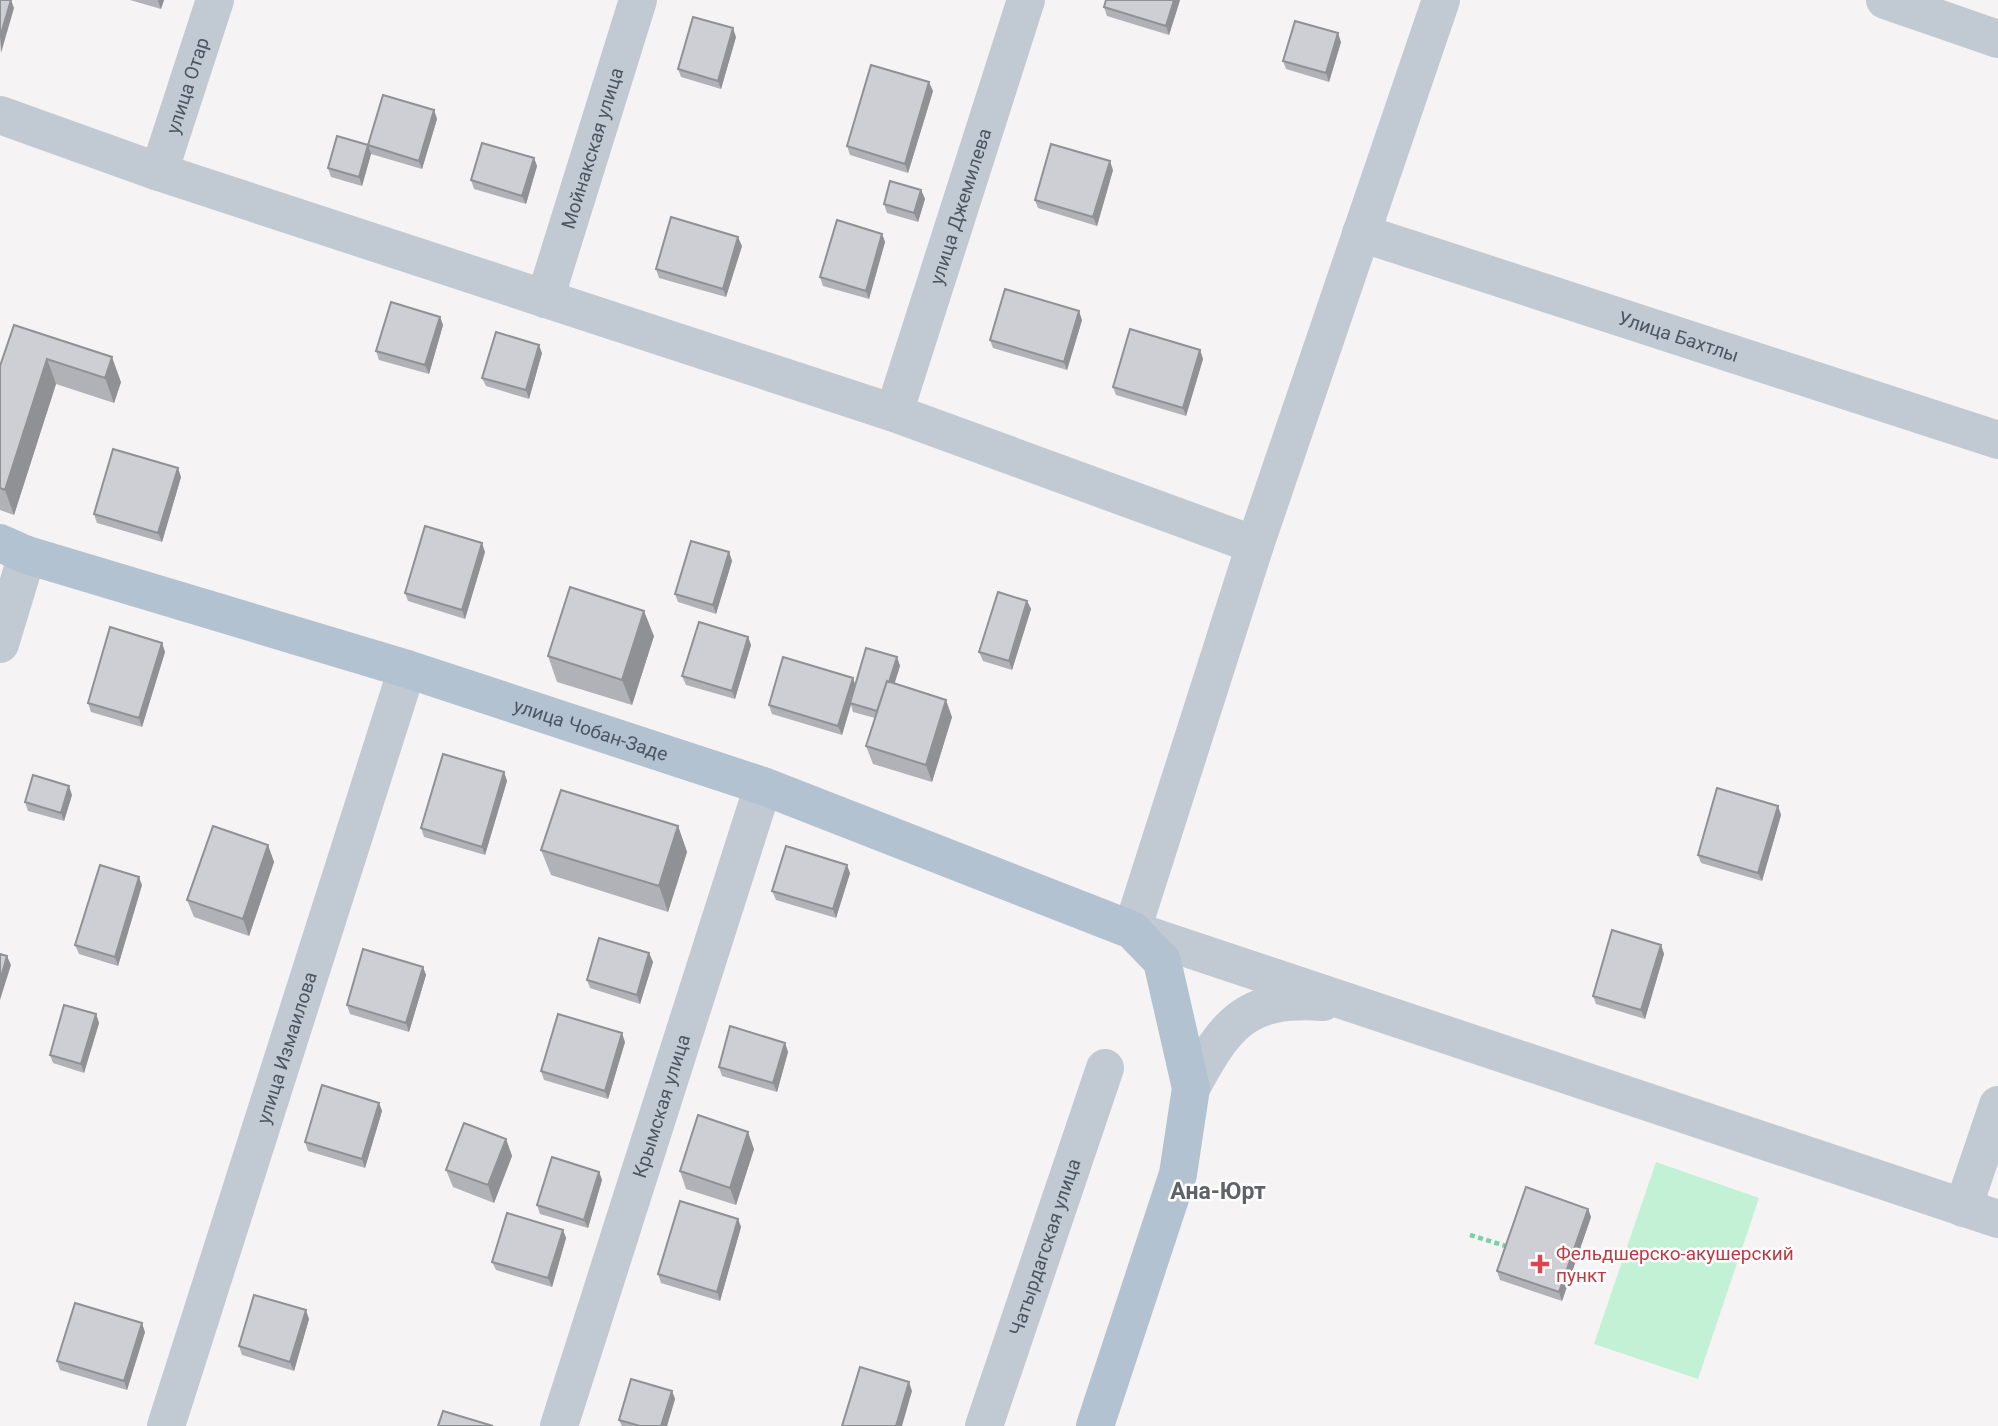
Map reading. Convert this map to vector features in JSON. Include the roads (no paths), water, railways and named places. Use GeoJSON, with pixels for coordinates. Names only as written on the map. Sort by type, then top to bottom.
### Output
{"type":"FeatureCollection","features":[{"type":"Feature","properties":{"kind":"main road","name":"улица Чобан-Заде"},"geometry":{"type":"LineString","coordinates":[[14,549],[407,669],[763,786],[1132,930],[1162,961],[1191,1088]]}},
{"type":"Feature","properties":{"kind":"main road"},"geometry":{"type":"LineString","coordinates":[[1095,1426],[1178,1174],[1191,1088]]}},
{"type":"Feature","properties":{"kind":"street","name":"улица Отар"},"geometry":{"type":"LineString","coordinates":[[159,172],[215,0]]}},
{"type":"Feature","properties":{"kind":"street","name":"Мойнакская улица"},"geometry":{"type":"LineString","coordinates":[[545,299],[638,0]]}},
{"type":"Feature","properties":{"kind":"street","name":"улица Джемилева"},"geometry":{"type":"LineString","coordinates":[[894,413],[1026,0]]}},
{"type":"Feature","properties":{"kind":"street"},"geometry":{"type":"LineString","coordinates":[[1441,0],[1255,545],[1132,930],[1980,1214],[1998,1105]]}},
{"type":"Feature","properties":{"kind":"street"},"geometry":{"type":"LineString","coordinates":[[1885,0],[1998,39]]}},
{"type":"Feature","properties":{"kind":"street"},"geometry":{"type":"LineString","coordinates":[[0,115],[159,172],[894,413],[1255,545]]}},
{"type":"Feature","properties":{"kind":"street","name":"Улица Бахтлы"},"geometry":{"type":"LineString","coordinates":[[1361,233],[1998,440]]}},
{"type":"Feature","properties":{"kind":"street"},"geometry":{"type":"LineString","coordinates":[[0,644],[14,549]]}},
{"type":"Feature","properties":{"kind":"street","name":"улица Измаилова"},"geometry":{"type":"LineString","coordinates":[[166,1426],[407,669]]}},
{"type":"Feature","properties":{"kind":"street","name":"Крымская улица"},"geometry":{"type":"LineString","coordinates":[[559,1426],[763,786]]}},
{"type":"Feature","properties":{"kind":"street"},"geometry":{"type":"LineString","coordinates":[[1191,1088],[1217,1040],[1235,1021],[1277,1004],[1300,1000],[1354,1004]]}},
{"type":"Feature","properties":{"kind":"street","name":"Чатырдагская улица"},"geometry":{"type":"LineString","coordinates":[[984,1426],[1105,1068]]}},
{"type":"Feature","properties":{"kind":"place","name":"Фельдшерско-акушерский пункт"},"geometry":{"type":"Point","coordinates":[1540,1264]}},
{"type":"Feature","properties":{"kind":"district","name":"Ана-Юрт"},"geometry":{"type":"Point","coordinates":[1218,1191]}}]}
